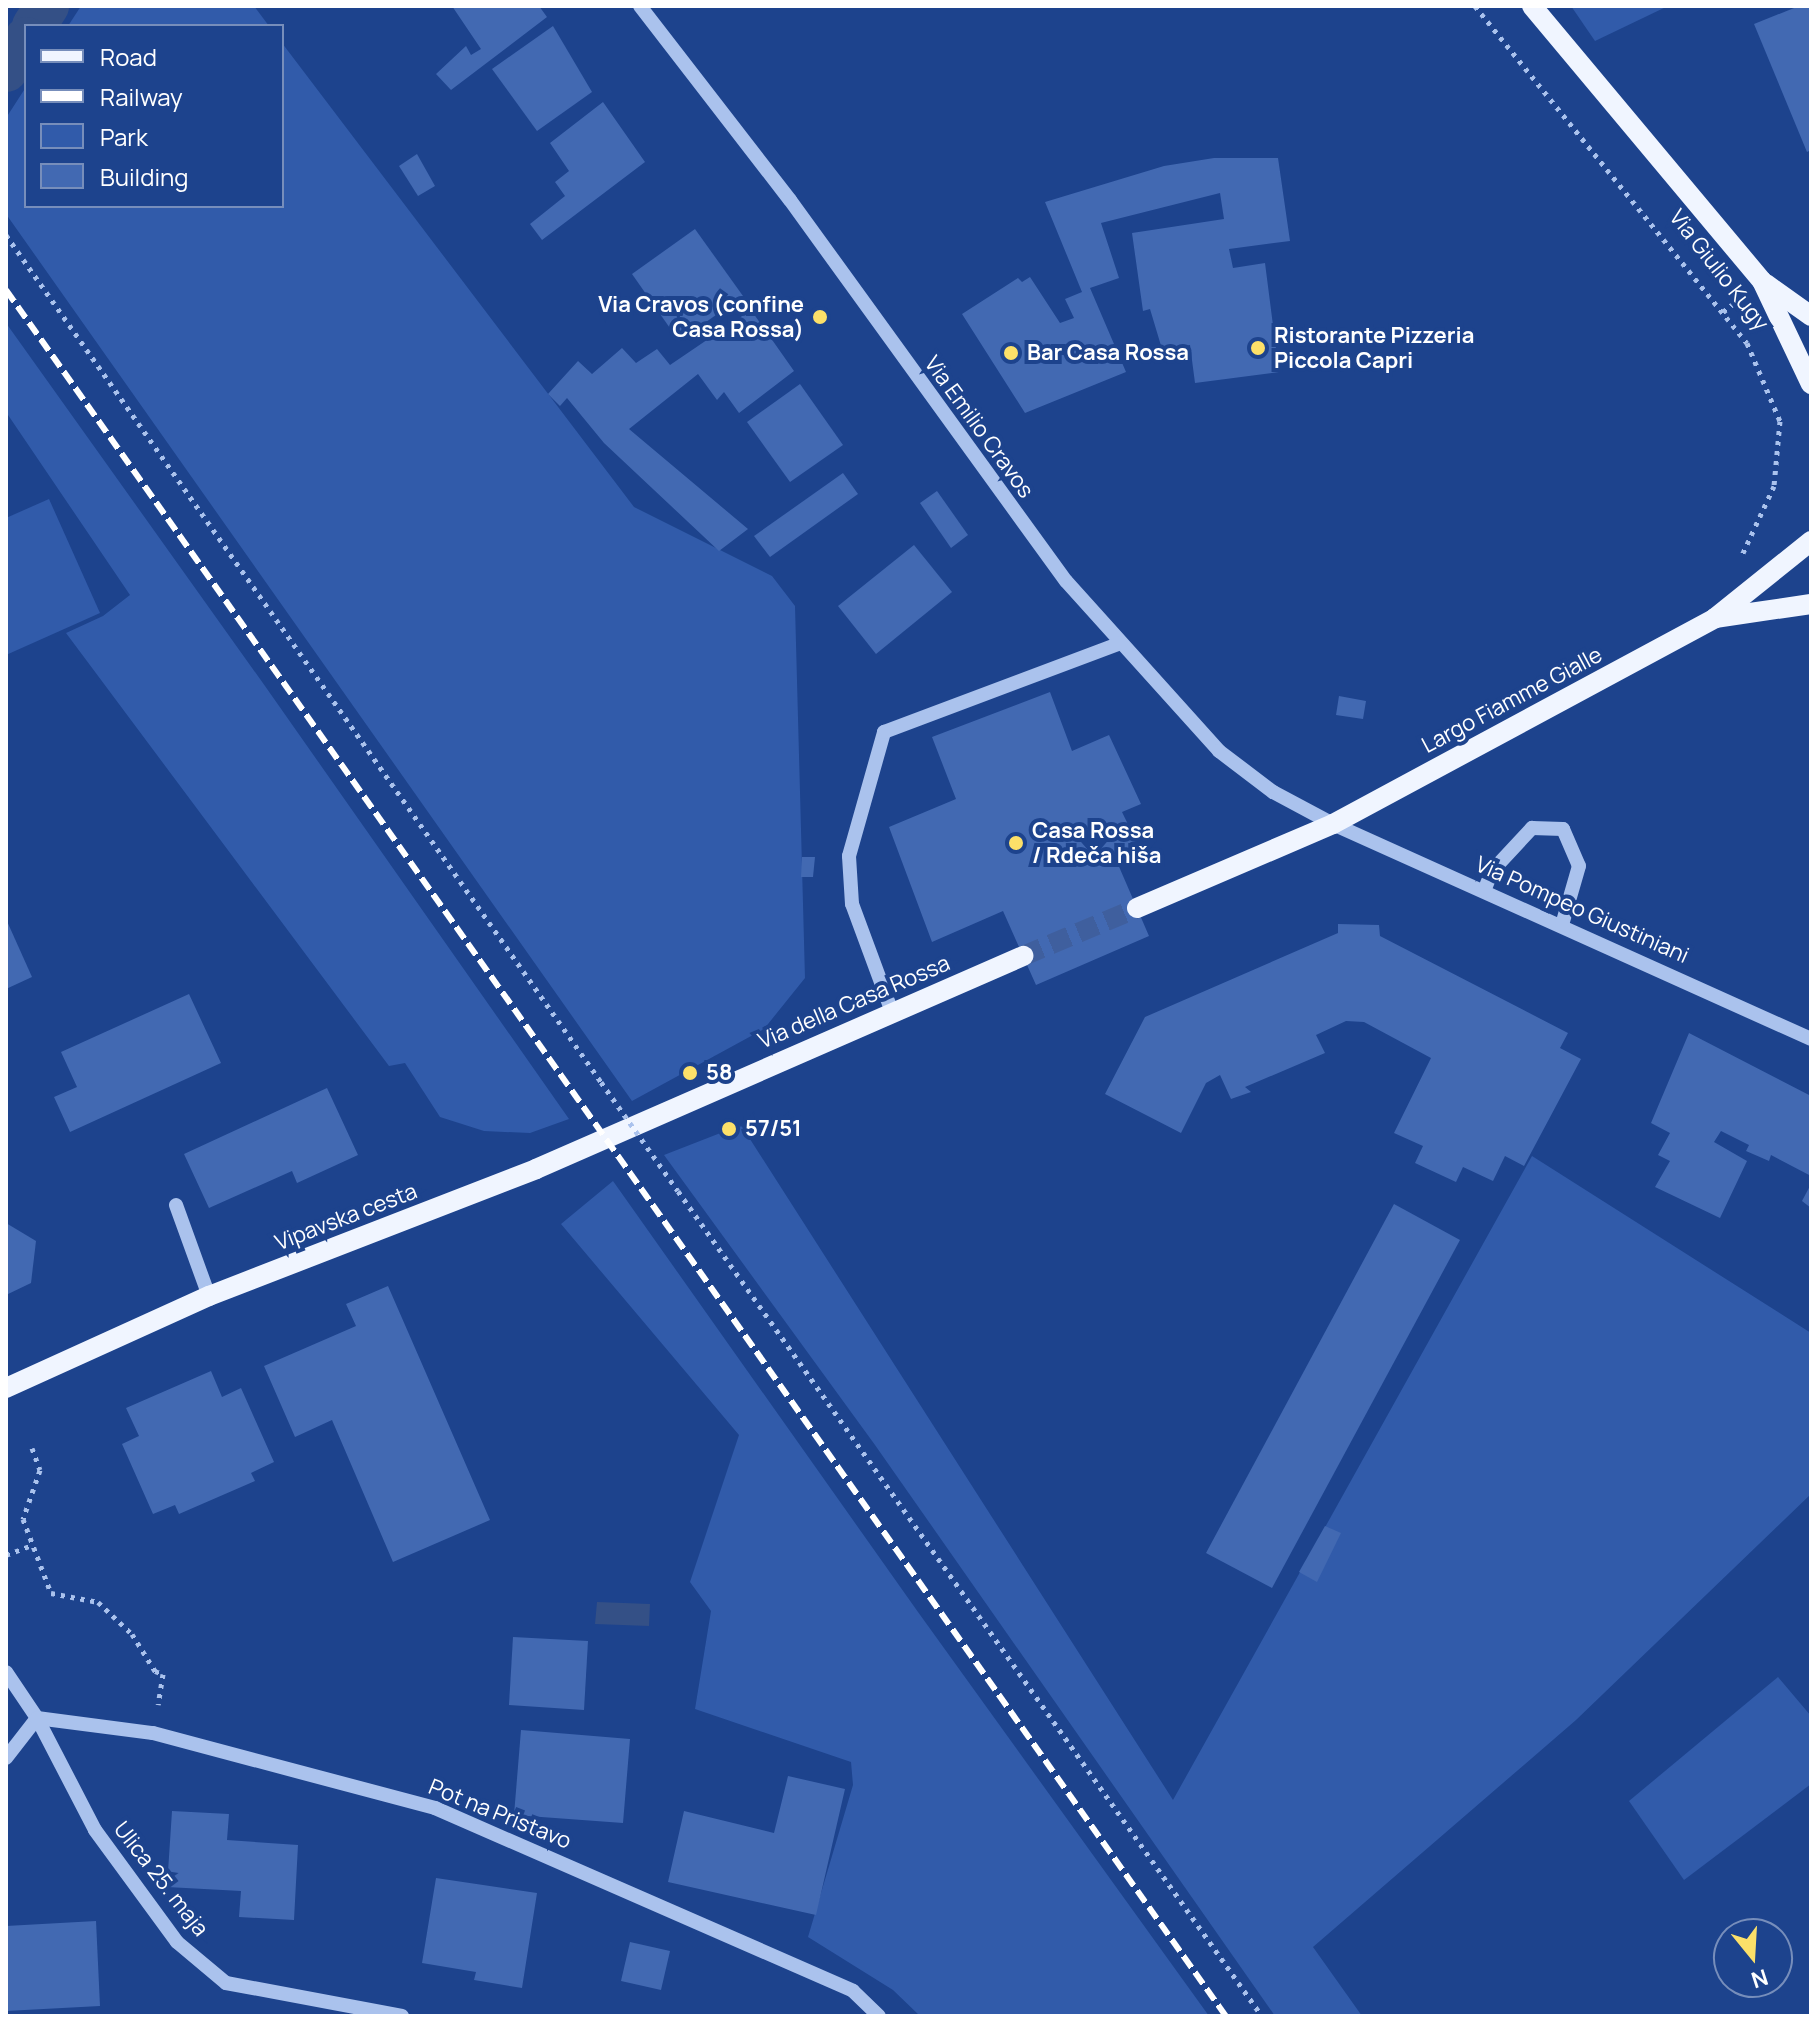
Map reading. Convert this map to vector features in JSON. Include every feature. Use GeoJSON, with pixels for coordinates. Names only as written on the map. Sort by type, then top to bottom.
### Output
{"type":"FeatureCollection","features":[{"type":"Feature","properties":{"kind":"main road","name":"Via Giulio Kugy"},"geometry":{"type":"LineString","coordinates":[[1532,6],[1762,281],[1811,384]]}},
{"type":"Feature","properties":{"kind":"main road","name":"Via Giulio Kugy"},"geometry":{"type":"LineString","coordinates":[[1762,281],[1811,316]]}},
{"type":"Feature","properties":{"kind":"main road","name":"Largo Fiamme Gialle"},"geometry":{"type":"LineString","coordinates":[[1333,824],[1715,618],[1811,541]]}},
{"type":"Feature","properties":{"kind":"main road","name":"Largo Fiamme Gialle"},"geometry":{"type":"LineString","coordinates":[[1715,618],[1811,604]]}},
{"type":"Feature","properties":{"kind":"main road"},"geometry":{"type":"LineString","coordinates":[[1137,908],[1333,824]]}},
{"type":"Feature","properties":{"kind":"main road","name":"Via della Casa Rossa"},"geometry":{"type":"LineString","coordinates":[[704,1093],[1023,956]]}},
{"type":"Feature","properties":{"kind":"main road","name":"Vipavska cesta"},"geometry":{"type":"LineString","coordinates":[[6,1388],[209,1296],[536,1169],[704,1093]]}},
{"type":"Feature","properties":{"kind":"street","name":"Via Emilio Cravos"},"geometry":{"type":"LineString","coordinates":[[640,6],[790,200],[980,468],[1066,581],[1219,751],[1273,792],[1333,824]]}},
{"type":"Feature","properties":{"kind":"street"},"geometry":{"type":"LineString","coordinates":[[892,1012],[852,904],[849,856],[884,732],[1121,643]]}},
{"type":"Feature","properties":{"kind":"street","name":"Via Pompeo Giustiniani"},"geometry":{"type":"LineString","coordinates":[[1333,824],[1811,1039]]}},
{"type":"Feature","properties":{"kind":"street"},"geometry":{"type":"LineString","coordinates":[[1484,891],[1492,871],[1532,828],[1563,829],[1579,866],[1562,925]]}},
{"type":"Feature","properties":{"kind":"street"},"geometry":{"type":"LineString","coordinates":[[176,1205],[209,1296]]}},
{"type":"Feature","properties":{"kind":"street"},"geometry":{"type":"LineString","coordinates":[[6,1672],[37,1718],[6,1758]]}},
{"type":"Feature","properties":{"kind":"street","name":"Pot na Pristavo"},"geometry":{"type":"LineString","coordinates":[[37,1718],[153,1733],[435,1808],[853,1991],[879,2016]]}},
{"type":"Feature","properties":{"kind":"street","name":"Ulica 25. maja"},"geometry":{"type":"LineString","coordinates":[[37,1718],[95,1830],[177,1942],[226,1983],[402,2016]]}},
{"type":"Feature","properties":{"kind":"path","name":"Via Giulio Kugy"},"geometry":{"type":"LineString","coordinates":[[1475,6],[1747,343],[1780,421],[1774,486],[1741,559]]}},
{"type":"Feature","properties":{"kind":"path"},"geometry":{"type":"LineString","coordinates":[[6,235],[1262,2016]]}},
{"type":"Feature","properties":{"kind":"path"},"geometry":{"type":"LineString","coordinates":[[32,1448],[40,1470],[23,1519],[51,1593],[98,1602],[132,1634],[155,1671],[163,1674],[153,1733]]}},
{"type":"Feature","properties":{"kind":"path"},"geometry":{"type":"LineString","coordinates":[[6,1555],[32,1545]]}},
{"type":"Feature","properties":{"kind":"green space"},"geometry":{"type":"Polygon","coordinates":[[[81,6],[254,6],[268,24],[69,24],[81,6]]]}},
{"type":"Feature","properties":{"kind":"green space"},"geometry":{"type":"Polygon","coordinates":[[[1571,6],[1668,6],[1595,41],[1571,6]]]}},
{"type":"Feature","properties":{"kind":"green space"},"geometry":{"type":"Polygon","coordinates":[[[284,46],[634,507],[772,576],[795,606],[805,978],[764,1029],[632,1101],[6,214],[6,118],[24,90],[24,208],[284,208],[284,46]]]}},
{"type":"Feature","properties":{"kind":"green space"},"geometry":{"type":"Polygon","coordinates":[[[6,323],[569,1119],[530,1133],[484,1131],[440,1117],[405,1063],[389,1066],[66,633],[103,616],[130,595],[6,412],[6,323]]]}},
{"type":"Feature","properties":{"kind":"green space"},"geometry":{"type":"Polygon","coordinates":[[[49,499],[100,613],[6,655],[6,518],[49,499]]]}},
{"type":"Feature","properties":{"kind":"green space"},"geometry":{"type":"Polygon","coordinates":[[[741,1125],[1173,1800],[1532,1156],[1811,1333],[1811,1494],[1576,1720],[1313,1947],[1362,2016],[1275,2016],[875,1445],[664,1155],[741,1125]]]}},
{"type":"Feature","properties":{"kind":"green space"},"geometry":{"type":"Polygon","coordinates":[[[613,1181],[1209,2016],[920,2016],[893,1990],[808,1937],[853,1785],[851,1762],[695,1709],[711,1611],[690,1582],[739,1435],[561,1224],[613,1181]]]}},
{"type":"Feature","properties":{"kind":"green space"},"geometry":{"type":"Polygon","coordinates":[[[1778,1677],[1811,1716],[1811,1784],[1684,1880],[1629,1801],[1778,1677]]]}},
{"type":"Feature","properties":{"kind":"shaded area"},"geometry":{"type":"Polygon","coordinates":[[[597,1602],[650,1604],[649,1626],[595,1624],[597,1602]]]}},
{"type":"Feature","properties":{"kind":"building"},"geometry":{"type":"Polygon","coordinates":[[[452,6],[539,6],[547,17],[451,90],[436,74],[466,46],[471,55],[481,49],[452,6]]]}},
{"type":"Feature","properties":{"kind":"building"},"geometry":{"type":"Polygon","coordinates":[[[1799,6],[1811,6],[1811,150],[1807,152],[1754,24],[1799,6]]]}},
{"type":"Feature","properties":{"kind":"building"},"geometry":{"type":"Polygon","coordinates":[[[553,26],[592,92],[537,131],[492,69],[553,26]]]}},
{"type":"Feature","properties":{"kind":"building"},"geometry":{"type":"Polygon","coordinates":[[[603,102],[645,162],[542,240],[530,224],[565,196],[555,182],[569,171],[550,143],[603,102]]]}},
{"type":"Feature","properties":{"kind":"building"},"geometry":{"type":"Polygon","coordinates":[[[417,154],[435,186],[418,196],[399,166],[417,154]]]}},
{"type":"Feature","properties":{"kind":"building"},"geometry":{"type":"Polygon","coordinates":[[[1214,158],[1278,158],[1290,241],[1229,249],[1233,268],[1265,263],[1279,372],[1195,383],[1190,345],[1162,349],[1150,309],[1143,311],[1132,233],[1224,219],[1220,193],[1101,223],[1119,278],[1090,288],[1126,372],[1025,413],[962,314],[1018,278],[1022,282],[1030,277],[1060,323],[1074,318],[1065,299],[1082,292],[1045,202],[1164,166],[1214,158]]]}},
{"type":"Feature","properties":{"kind":"building"},"geometry":{"type":"Polygon","coordinates":[[[695,229],[743,296],[679,341],[632,274],[695,229]]]}},
{"type":"Feature","properties":{"kind":"building"},"geometry":{"type":"Polygon","coordinates":[[[751,310],[794,371],[739,413],[724,392],[717,400],[698,374],[629,429],[748,529],[719,551],[604,443],[567,398],[560,406],[548,394],[578,361],[592,374],[622,348],[636,363],[657,349],[670,365],[751,310]]]}},
{"type":"Feature","properties":{"kind":"building"},"geometry":{"type":"Polygon","coordinates":[[[800,384],[843,445],[790,482],[747,422],[800,384]]]}},
{"type":"Feature","properties":{"kind":"building"},"geometry":{"type":"Polygon","coordinates":[[[843,473],[858,494],[770,557],[754,536],[843,473]]]}},
{"type":"Feature","properties":{"kind":"building"},"geometry":{"type":"Polygon","coordinates":[[[937,491],[968,535],[951,548],[920,503],[937,491]]]}},
{"type":"Feature","properties":{"kind":"building"},"geometry":{"type":"Polygon","coordinates":[[[914,545],[952,592],[876,654],[838,606],[914,545]]]}},
{"type":"Feature","properties":{"kind":"building","name":"Casa Rossa / Rdeča hiša"},"geometry":{"type":"Polygon","coordinates":[[[1050,692],[1072,751],[1109,735],[1141,804],[1122,812],[1141,851],[1117,862],[1149,936],[1036,985],[1003,911],[932,942],[889,827],[956,799],[932,737],[1050,692]]]}},
{"type":"Feature","properties":{"kind":"building"},"geometry":{"type":"Polygon","coordinates":[[[1339,696],[1366,701],[1363,719],[1336,715],[1339,696]]]}},
{"type":"Feature","properties":{"kind":"building"},"geometry":{"type":"Polygon","coordinates":[[[802,857],[815,857],[813,877],[801,877],[802,857]]]}},
{"type":"Feature","properties":{"kind":"building"},"geometry":{"type":"Polygon","coordinates":[[[6,919],[32,977],[6,989],[6,919]]]}},
{"type":"Feature","properties":{"kind":"building"},"geometry":{"type":"Polygon","coordinates":[[[1338,924],[1379,925],[1380,936],[1568,1033],[1560,1048],[1581,1059],[1524,1166],[1505,1156],[1493,1181],[1463,1167],[1456,1182],[1415,1163],[1423,1146],[1394,1133],[1431,1058],[1364,1022],[1346,1021],[1316,1035],[1325,1053],[1245,1087],[1251,1092],[1231,1099],[1220,1075],[1206,1083],[1181,1133],[1105,1094],[1145,1017],[1338,933],[1338,924]]]}},
{"type":"Feature","properties":{"kind":"building"},"geometry":{"type":"Polygon","coordinates":[[[189,994],[221,1063],[70,1132],[54,1097],[77,1087],[61,1052],[189,994]]]}},
{"type":"Feature","properties":{"kind":"building"},"geometry":{"type":"Polygon","coordinates":[[[1689,1033],[1811,1096],[1811,1176],[1771,1155],[1769,1161],[1746,1151],[1749,1145],[1721,1131],[1714,1142],[1747,1161],[1720,1218],[1655,1187],[1670,1161],[1658,1155],[1670,1133],[1651,1123],[1689,1033]]]}},
{"type":"Feature","properties":{"kind":"building"},"geometry":{"type":"Polygon","coordinates":[[[327,1088],[358,1155],[297,1183],[292,1171],[209,1208],[184,1154],[327,1088]]]}},
{"type":"Feature","properties":{"kind":"building"},"geometry":{"type":"Polygon","coordinates":[[[1811,1184],[1811,1208],[1802,1201],[1811,1184]]]}},
{"type":"Feature","properties":{"kind":"building"},"geometry":{"type":"Polygon","coordinates":[[[1394,1204],[1460,1240],[1272,1588],[1206,1553],[1394,1204]]]}},
{"type":"Feature","properties":{"kind":"building"},"geometry":{"type":"Polygon","coordinates":[[[6,1223],[36,1241],[31,1283],[6,1295],[6,1223]]]}},
{"type":"Feature","properties":{"kind":"building"},"geometry":{"type":"Polygon","coordinates":[[[388,1286],[490,1520],[393,1562],[332,1420],[295,1437],[264,1366],[356,1326],[346,1304],[388,1286]]]}},
{"type":"Feature","properties":{"kind":"building"},"geometry":{"type":"Polygon","coordinates":[[[211,1371],[222,1397],[241,1388],[274,1462],[251,1473],[255,1481],[179,1514],[175,1505],[153,1514],[122,1444],[139,1436],[126,1408],[211,1371]]]}},
{"type":"Feature","properties":{"kind":"building"},"geometry":{"type":"Polygon","coordinates":[[[1325,1526],[1341,1533],[1317,1582],[1299,1572],[1325,1526]]]}},
{"type":"Feature","properties":{"kind":"building"},"geometry":{"type":"Polygon","coordinates":[[[513,1637],[588,1641],[584,1710],[509,1705],[513,1637]]]}},
{"type":"Feature","properties":{"kind":"building"},"geometry":{"type":"Polygon","coordinates":[[[521,1730],[630,1739],[623,1823],[514,1815],[521,1730]]]}},
{"type":"Feature","properties":{"kind":"building"},"geometry":{"type":"Polygon","coordinates":[[[788,1776],[845,1789],[816,1915],[668,1882],[684,1811],[774,1833],[788,1776]]]}},
{"type":"Feature","properties":{"kind":"building"},"geometry":{"type":"Polygon","coordinates":[[[172,1811],[229,1814],[227,1840],[298,1845],[294,1920],[239,1917],[241,1891],[167,1887],[172,1811]]]}},
{"type":"Feature","properties":{"kind":"building"},"geometry":{"type":"Polygon","coordinates":[[[436,1878],[537,1893],[522,1988],[474,1980],[476,1972],[422,1963],[436,1878]]]}},
{"type":"Feature","properties":{"kind":"building"},"geometry":{"type":"Polygon","coordinates":[[[96,1921],[100,2006],[6,2011],[6,1926],[96,1921]]]}},
{"type":"Feature","properties":{"kind":"building"},"geometry":{"type":"Polygon","coordinates":[[[630,1942],[670,1951],[661,1990],[621,1981],[630,1942]]]}},
{"type":"Feature","properties":{"kind":"waterway"},"geometry":{"type":"LineString","coordinates":[[35,24],[47,6]]}},
{"type":"Feature","properties":{"kind":"waterway"},"geometry":{"type":"LineString","coordinates":[[6,70],[24,42]]}},
{"type":"Feature","properties":{"kind":"tunnel"},"geometry":{"type":"LineString","coordinates":[[1023,956],[1137,908]]}},
{"type":"Feature","properties":{"kind":"railway"},"geometry":{"type":"LineString","coordinates":[[6,290],[1226,2016]]}},
{"type":"Feature","properties":{"kind":"place","name":"Via Cravos (confine Casa Rossa)"},"geometry":{"type":"Point","coordinates":[820,317]}},
{"type":"Feature","properties":{"kind":"place","name":"Ristorante Pizzeria Piccola Capri"},"geometry":{"type":"Point","coordinates":[1258,348]}},
{"type":"Feature","properties":{"kind":"place","name":"Bar Casa Rossa"},"geometry":{"type":"Point","coordinates":[1011,353]}},
{"type":"Feature","properties":{"kind":"place","name":"Casa Rossa / Rdeča hiša"},"geometry":{"type":"Point","coordinates":[1016,843]}},
{"type":"Feature","properties":{"kind":"place","name":"58"},"geometry":{"type":"Point","coordinates":[690,1073]}},
{"type":"Feature","properties":{"kind":"place","name":"57/51"},"geometry":{"type":"Point","coordinates":[729,1129]}}]}
